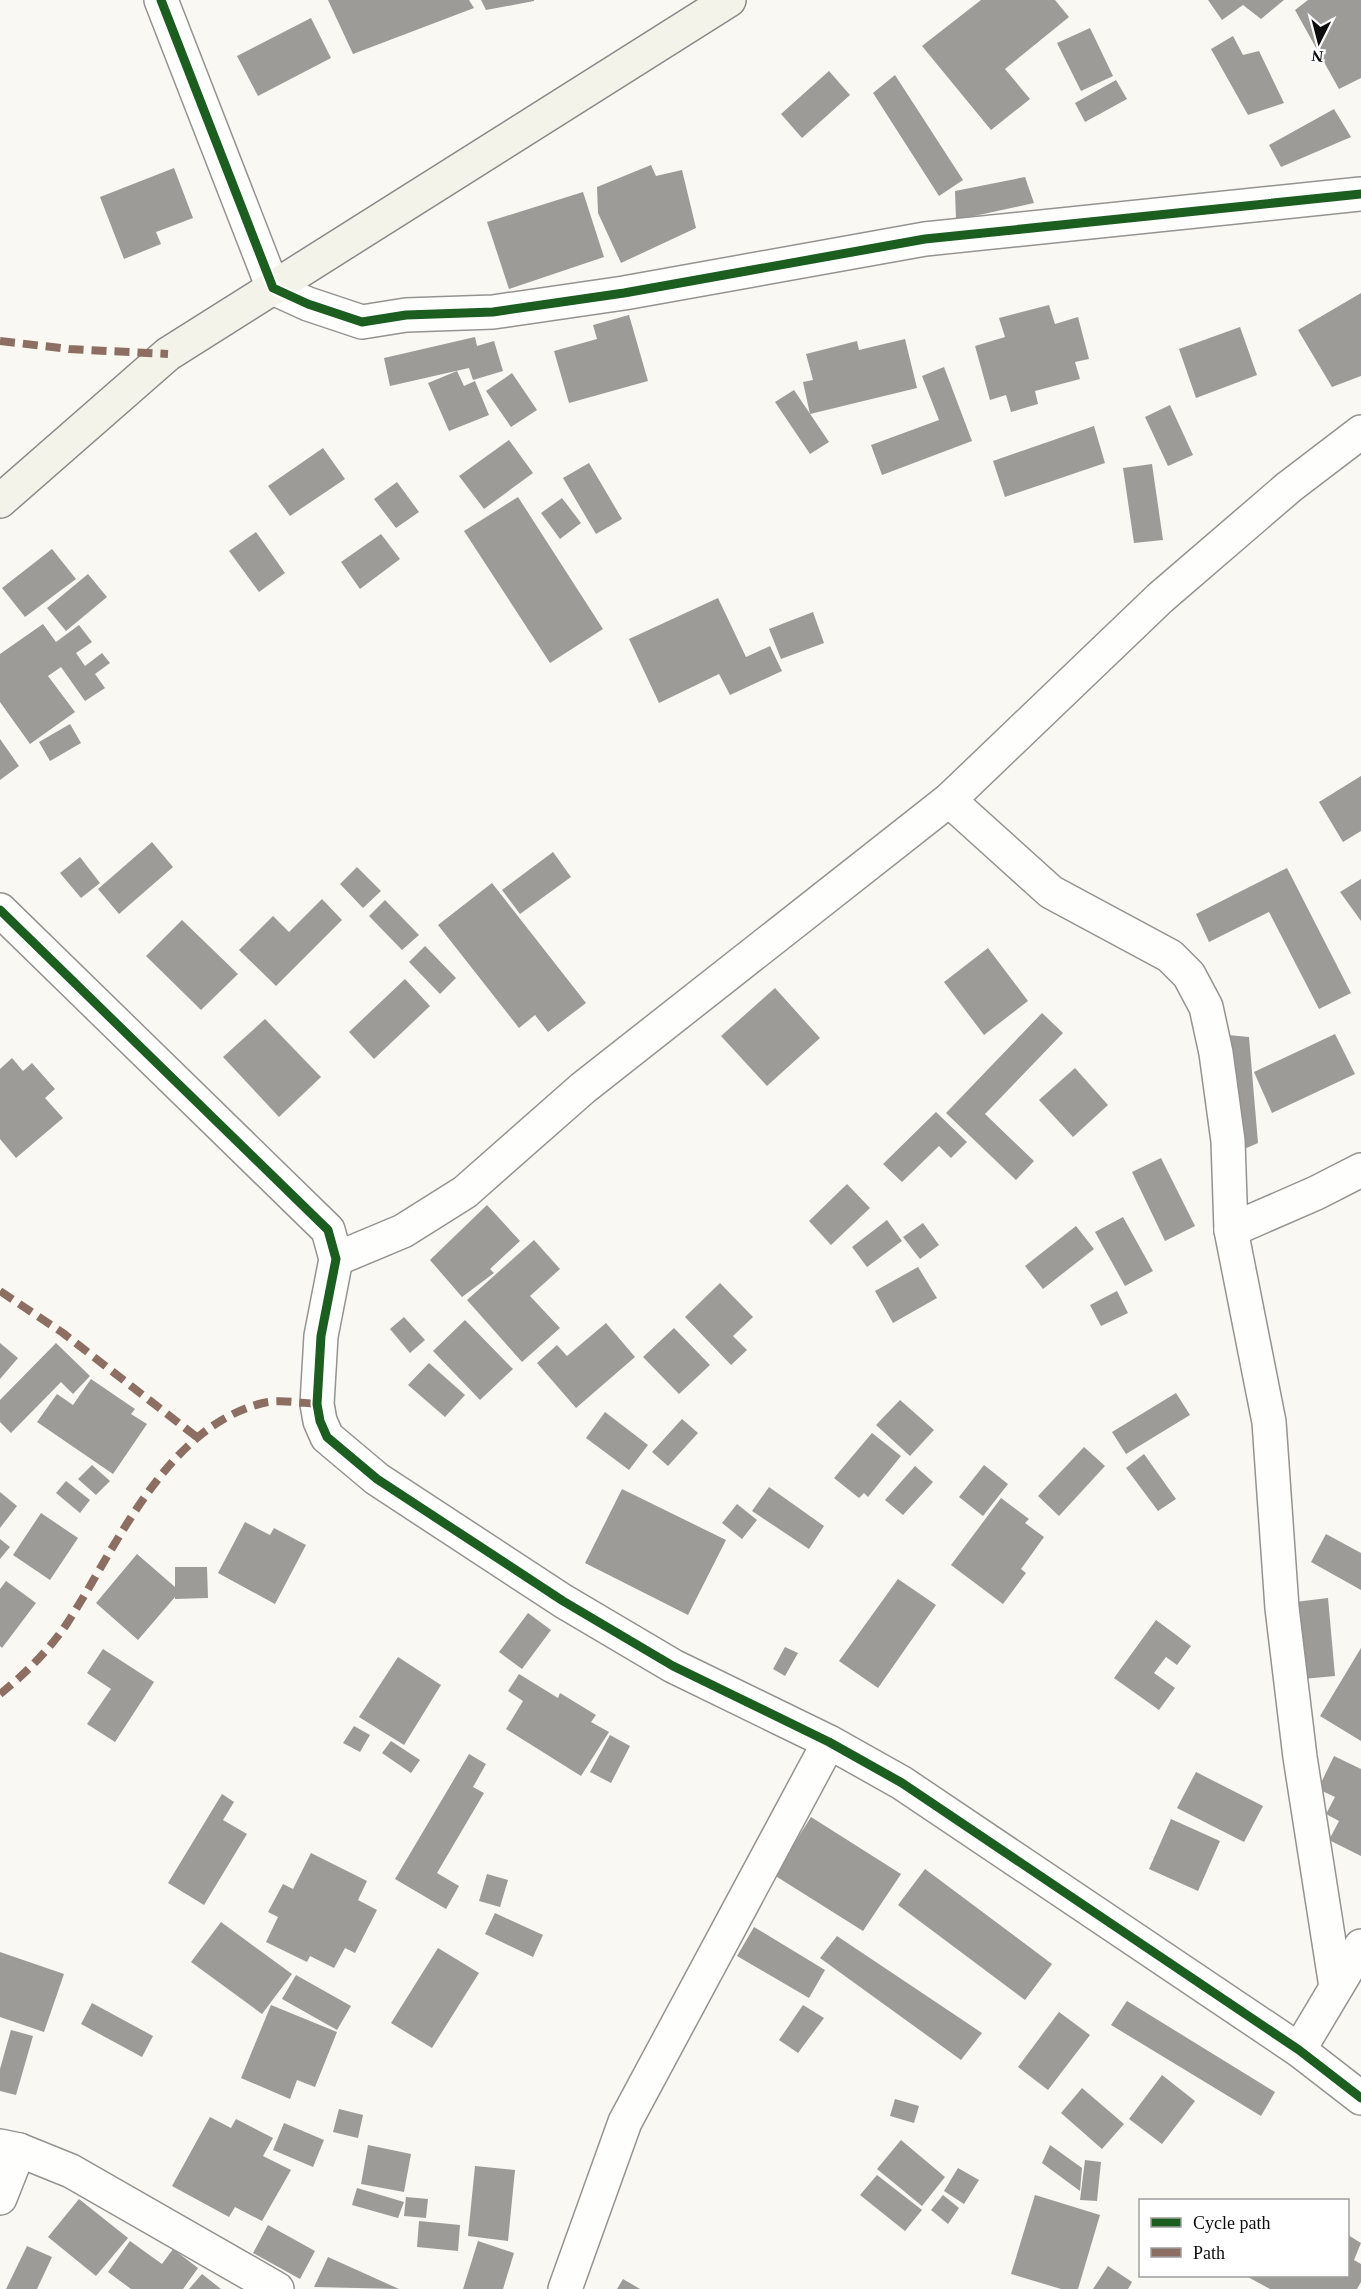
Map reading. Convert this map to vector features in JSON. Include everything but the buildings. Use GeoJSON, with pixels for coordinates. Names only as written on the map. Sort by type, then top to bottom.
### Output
{"type":"FeatureCollection","features":[{"type":"Feature","properties":{"kind":"street"},"geometry":{"type":"LineString","coordinates":[[161,0],[273,288],[309,304],[362,322],[406,315],[493,312],[624,293],[925,239],[1361,194]]}},
{"type":"Feature","properties":{"kind":"street"},"geometry":{"type":"LineString","coordinates":[[0,501],[168,354],[729,0]]}},
{"type":"Feature","properties":{"kind":"street"},"geometry":{"type":"LineString","coordinates":[[336,1259],[403,1231],[465,1192],[583,1088],[949,800],[1160,598],[1290,487],[1361,432]]}},
{"type":"Feature","properties":{"kind":"street"},"geometry":{"type":"LineString","coordinates":[[949,800],[1051,892],[1170,956],[1190,975],[1206,1007],[1216,1053],[1228,1141],[1231,1230],[1269,1422],[1282,1608],[1300,1757],[1336,1987]]}},
{"type":"Feature","properties":{"kind":"street"},"geometry":{"type":"LineString","coordinates":[[0,910],[328,1230],[336,1259],[321,1336],[317,1404],[320,1421],[327,1437],[377,1479],[563,1601],[673,1666],[829,1742],[902,1783],[1299,2050],[1361,2098]]}},
{"type":"Feature","properties":{"kind":"street"},"geometry":{"type":"LineString","coordinates":[[1231,1230],[1316,1193],[1361,1170]]}},
{"type":"Feature","properties":{"kind":"street"},"geometry":{"type":"LineString","coordinates":[[566,2289],[625,2122],[829,1742]]}},
{"type":"Feature","properties":{"kind":"street"},"geometry":{"type":"LineString","coordinates":[[1299,2050],[1361,1946]]}},
{"type":"Feature","properties":{"kind":"street"},"geometry":{"type":"LineString","coordinates":[[0,2198],[9,2148],[71,2171],[277,2289]]}},
{"type":"Feature","properties":{"kind":"marked path"},"geometry":{"type":"LineString","coordinates":[[0,341],[69,349],[168,354]]}},
{"type":"Feature","properties":{"kind":"marked path"},"geometry":{"type":"LineString","coordinates":[[0,1291],[63,1333],[198,1438]]}},
{"type":"Feature","properties":{"kind":"marked path"},"geometry":{"type":"LineString","coordinates":[[0,1694],[36,1662],[52,1644],[85,1595],[146,1494],[198,1437],[228,1416],[263,1403],[283,1401],[317,1404]]}},
{"type":"Feature","properties":{"kind":"cycle path"},"geometry":{"type":"LineString","coordinates":[[161,0],[273,288],[308,304],[362,322],[406,315],[493,312],[624,293],[925,239],[1361,194]]}},
{"type":"Feature","properties":{"kind":"cycle path"},"geometry":{"type":"LineString","coordinates":[[0,910],[328,1230],[336,1259],[321,1336],[317,1404],[320,1421],[327,1437],[377,1479],[563,1601],[673,1666],[829,1742],[902,1783],[1299,2050],[1361,2098]]}}]}
